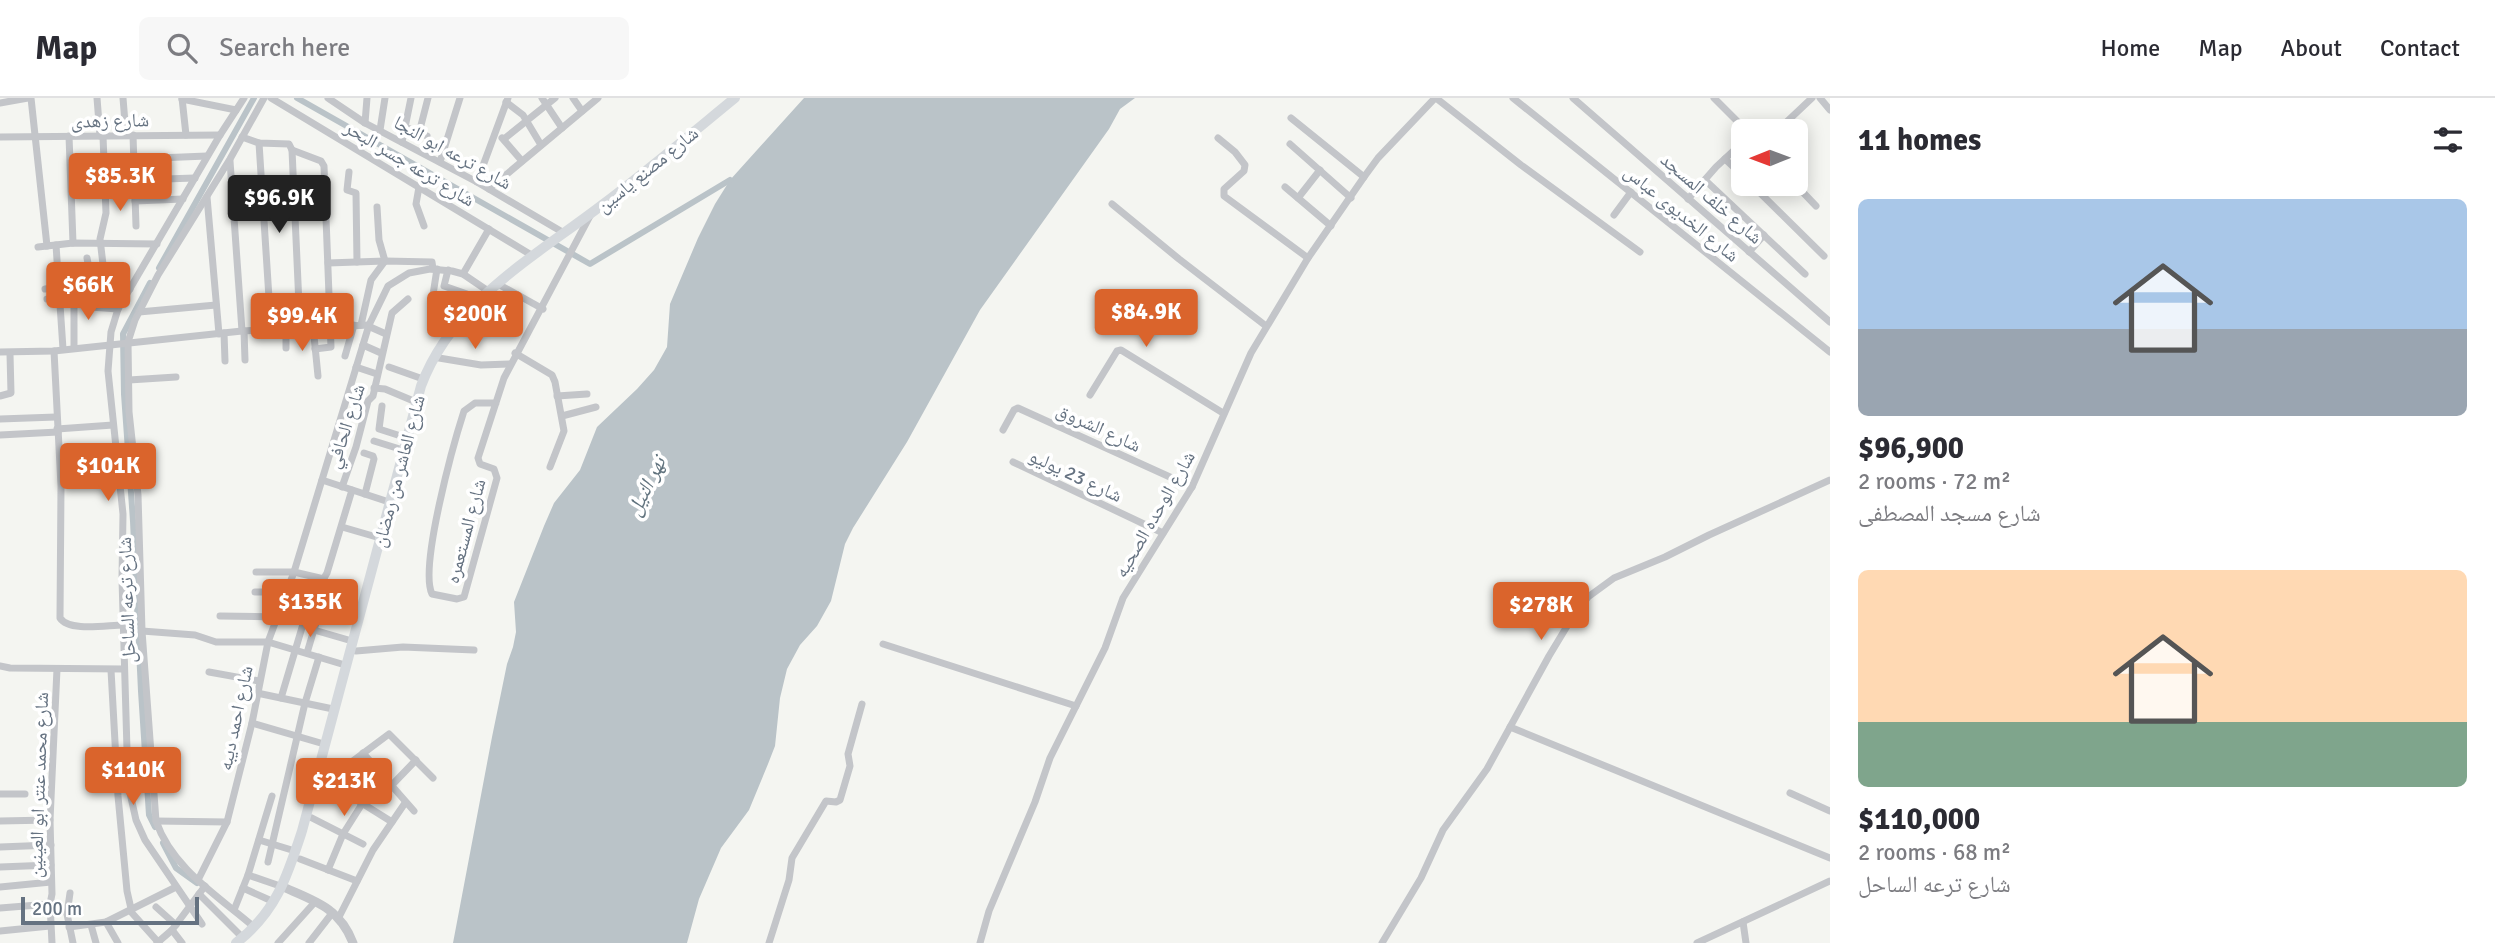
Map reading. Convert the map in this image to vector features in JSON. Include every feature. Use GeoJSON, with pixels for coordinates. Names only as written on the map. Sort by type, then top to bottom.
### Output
{"type":"FeatureCollection","features":[{"type":"Feature","properties":{"kind":"main road","name":"شارع مصنع ياسين"},"geometry":{"type":"LineString","coordinates":[[537,253],[592,213],[735,98]]}},
{"type":"Feature","properties":{"kind":"main road","name":"شارع العاشر من رمضان"},"geometry":{"type":"LineString","coordinates":[[241,941],[271,916],[285,888],[312,818],[324,780],[361,608],[423,379],[461,318],[537,253]]}},
{"type":"Feature","properties":{"kind":"main road","name":"شارع العاشر من رمضان"},"geometry":{"type":"LineString","coordinates":[[298,855],[333,709],[345,665],[354,646],[425,387],[439,358],[463,324],[492,294],[493,288]]}},
{"type":"Feature","properties":{"kind":"main road","name":"شارع العاشر من رمضان"},"geometry":{"type":"LineString","coordinates":[[241,941],[285,888]]}},
{"type":"Feature","properties":{"kind":"street"},"geometry":{"type":"LineString","coordinates":[[0,103],[30,98],[37,137],[42,247],[73,243],[157,244]]}},
{"type":"Feature","properties":{"kind":"street"},"geometry":{"type":"LineString","coordinates":[[97,98],[106,213],[100,243],[106,290]]}},
{"type":"Feature","properties":{"kind":"street"},"geometry":{"type":"LineString","coordinates":[[123,98],[133,159],[136,226]]}},
{"type":"Feature","properties":{"kind":"street"},"geometry":{"type":"LineString","coordinates":[[186,135],[182,98],[236,110]]}},
{"type":"Feature","properties":{"kind":"street","name":"شارع ترعه الساحل"},"geometry":{"type":"LineString","coordinates":[[202,924],[145,840],[134,813],[127,771],[123,523],[108,371],[118,309],[244,98]]}},
{"type":"Feature","properties":{"kind":"street","name":"شارع ترعه الساحل"},"geometry":{"type":"LineString","coordinates":[[254,928],[201,883],[172,854],[156,821],[142,631],[138,495],[130,424],[127,342],[158,275],[230,159],[264,98]]}},
{"type":"Feature","properties":{"kind":"street","name":"شارع ترعه جسر البحر"},"geometry":{"type":"LineString","coordinates":[[271,98],[489,229],[537,253]]}},
{"type":"Feature","properties":{"kind":"street","name":"شارع ترعه ابو النجا"},"geometry":{"type":"LineString","coordinates":[[328,98],[365,123],[477,181],[560,235]]}},
{"type":"Feature","properties":{"kind":"street"},"geometry":{"type":"LineString","coordinates":[[341,98],[341,108]]}},
{"type":"Feature","properties":{"kind":"street"},"geometry":{"type":"LineString","coordinates":[[365,123],[367,98],[375,98]]}},
{"type":"Feature","properties":{"kind":"street"},"geometry":{"type":"LineString","coordinates":[[380,130],[385,98]]}},
{"type":"Feature","properties":{"kind":"street"},"geometry":{"type":"LineString","coordinates":[[402,142],[411,98]]}},
{"type":"Feature","properties":{"kind":"street"},"geometry":{"type":"LineString","coordinates":[[405,127],[423,134],[428,98]]}},
{"type":"Feature","properties":{"kind":"street"},"geometry":{"type":"LineString","coordinates":[[440,162],[460,98]]}},
{"type":"Feature","properties":{"kind":"street"},"geometry":{"type":"LineString","coordinates":[[504,139],[544,102],[555,98]]}},
{"type":"Feature","properties":{"kind":"street"},"geometry":{"type":"LineString","coordinates":[[573,98],[582,111]]}},
{"type":"Feature","properties":{"kind":"street"},"geometry":{"type":"LineString","coordinates":[[489,189],[598,98]]}},
{"type":"Feature","properties":{"kind":"street"},"geometry":{"type":"LineString","coordinates":[[1435,98],[1640,252]]}},
{"type":"Feature","properties":{"kind":"street","name":"شارع الوحده الصحيه"},"geometry":{"type":"LineString","coordinates":[[980,943],[989,911],[1035,802],[1050,758],[1105,648],[1123,598],[1192,487],[1223,413],[1266,326],[1308,258],[1378,158],[1435,98]]}},
{"type":"Feature","properties":{"kind":"street","name":"شارع الخديوى عباس"},"geometry":{"type":"LineString","coordinates":[[1513,98],[1830,352]]}},
{"type":"Feature","properties":{"kind":"street","name":"شارع خلف المسجد"},"geometry":{"type":"LineString","coordinates":[[1573,98],[1830,322]]}},
{"type":"Feature","properties":{"kind":"street"},"geometry":{"type":"LineString","coordinates":[[1714,98],[1735,119]]}},
{"type":"Feature","properties":{"kind":"street"},"geometry":{"type":"LineString","coordinates":[[1790,119],[1812,98]]}},
{"type":"Feature","properties":{"kind":"street"},"geometry":{"type":"LineString","coordinates":[[1820,98],[1830,110]]}},
{"type":"Feature","properties":{"kind":"street"},"geometry":{"type":"LineString","coordinates":[[477,181],[507,100],[518,110],[541,145]]}},
{"type":"Feature","properties":{"kind":"street"},"geometry":{"type":"LineString","coordinates":[[544,102],[562,128]]}},
{"type":"Feature","properties":{"kind":"street"},"geometry":{"type":"LineString","coordinates":[[1292,118],[1364,177]]}},
{"type":"Feature","properties":{"kind":"street"},"geometry":{"type":"LineString","coordinates":[[495,133],[504,139],[522,162]]}},
{"type":"Feature","properties":{"kind":"street","name":"شارع زهدى"},"geometry":{"type":"LineString","coordinates":[[0,137],[220,135]]}},
{"type":"Feature","properties":{"kind":"street"},"geometry":{"type":"LineString","coordinates":[[69,136],[73,243]]}},
{"type":"Feature","properties":{"kind":"street"},"geometry":{"type":"LineString","coordinates":[[242,136],[258,143],[289,144],[292,150],[300,327]]}},
{"type":"Feature","properties":{"kind":"street"},"geometry":{"type":"LineString","coordinates":[[1218,138],[1235,152],[1245,165],[1244,171],[1224,189],[1224,196],[1308,258]]}},
{"type":"Feature","properties":{"kind":"street"},"geometry":{"type":"LineString","coordinates":[[258,143],[271,329]]}},
{"type":"Feature","properties":{"kind":"street"},"geometry":{"type":"LineString","coordinates":[[1290,144],[1351,198]]}},
{"type":"Feature","properties":{"kind":"street"},"geometry":{"type":"LineString","coordinates":[[292,150],[321,161],[325,168],[330,347],[315,349]]}},
{"type":"Feature","properties":{"kind":"street"},"geometry":{"type":"LineString","coordinates":[[1688,199],[1731,153]]}},
{"type":"Feature","properties":{"kind":"street"},"geometry":{"type":"LineString","coordinates":[[133,159],[208,156]]}},
{"type":"Feature","properties":{"kind":"street"},"geometry":{"type":"LineString","coordinates":[[230,159],[246,360]]}},
{"type":"Feature","properties":{"kind":"street"},"geometry":{"type":"LineString","coordinates":[[1725,159],[1731,165]]}},
{"type":"Feature","properties":{"kind":"street"},"geometry":{"type":"LineString","coordinates":[[1298,198],[1320,170]]}},
{"type":"Feature","properties":{"kind":"street"},"geometry":{"type":"LineString","coordinates":[[349,172],[347,190],[356,193],[357,262]]}},
{"type":"Feature","properties":{"kind":"street"},"geometry":{"type":"LineString","coordinates":[[134,180],[195,178]]}},
{"type":"Feature","properties":{"kind":"street"},"geometry":{"type":"LineString","coordinates":[[1704,180],[1805,274]]}},
{"type":"Feature","properties":{"kind":"street"},"geometry":{"type":"LineString","coordinates":[[419,187],[416,204],[424,226]]}},
{"type":"Feature","properties":{"kind":"street"},"geometry":{"type":"LineString","coordinates":[[1284,187],[1331,226]]}},
{"type":"Feature","properties":{"kind":"street"},"geometry":{"type":"LineString","coordinates":[[1614,215],[1631,192]]}},
{"type":"Feature","properties":{"kind":"street"},"geometry":{"type":"LineString","coordinates":[[207,196],[216,305],[225,361]]}},
{"type":"Feature","properties":{"kind":"street"},"geometry":{"type":"LineString","coordinates":[[1763,196],[1824,256]]}},
{"type":"Feature","properties":{"kind":"street"},"geometry":{"type":"LineString","coordinates":[[1806,196],[1816,206]]}},
{"type":"Feature","properties":{"kind":"street"},"geometry":{"type":"LineString","coordinates":[[135,201],[183,199]]}},
{"type":"Feature","properties":{"kind":"street"},"geometry":{"type":"LineString","coordinates":[[1112,204],[1266,326]]}},
{"type":"Feature","properties":{"kind":"street"},"geometry":{"type":"LineString","coordinates":[[363,326],[371,280],[384,261],[379,240],[377,206]]}},
{"type":"Feature","properties":{"kind":"street","name":"شارع المستعمره"},"geometry":{"type":"LineString","coordinates":[[496,402],[475,403],[464,411],[431,554],[431,592],[462,599],[497,478],[494,469],[478,461],[496,402],[509,364],[542,309],[592,213]]}},
{"type":"Feature","properties":{"kind":"street"},"geometry":{"type":"LineString","coordinates":[[463,274],[489,229]]}},
{"type":"Feature","properties":{"kind":"street"},"geometry":{"type":"LineString","coordinates":[[1749,252],[1764,235]]}},
{"type":"Feature","properties":{"kind":"street"},"geometry":{"type":"LineString","coordinates":[[56,245],[63,349]]}},
{"type":"Feature","properties":{"kind":"street"},"geometry":{"type":"LineString","coordinates":[[87,258],[92,283],[90,307],[118,309]]}},
{"type":"Feature","properties":{"kind":"street"},"geometry":{"type":"LineString","coordinates":[[328,264],[432,262],[435,269],[432,300],[461,318]]}},
{"type":"Feature","properties":{"kind":"street"},"geometry":{"type":"LineString","coordinates":[[345,356],[383,293],[394,280],[409,273],[435,269],[463,274],[519,296],[542,309]]}},
{"type":"Feature","properties":{"kind":"street"},"geometry":{"type":"LineString","coordinates":[[448,270],[444,286],[456,289],[478,302]]}},
{"type":"Feature","properties":{"kind":"street"},"geometry":{"type":"LineString","coordinates":[[45,289],[92,283]]}},
{"type":"Feature","properties":{"kind":"street"},"geometry":{"type":"LineString","coordinates":[[47,299],[130,289]]}},
{"type":"Feature","properties":{"kind":"street"},"geometry":{"type":"LineString","coordinates":[[74,295],[74,348]]}},
{"type":"Feature","properties":{"kind":"street"},"geometry":{"type":"LineString","coordinates":[[499,320],[519,296]]}},
{"type":"Feature","properties":{"kind":"street","name":"شارع الحافي"},"geometry":{"type":"LineString","coordinates":[[342,487],[368,401],[373,397],[381,353],[393,311],[408,299]]}},
{"type":"Feature","properties":{"kind":"street"},"geometry":{"type":"LineString","coordinates":[[139,312],[216,305]]}},
{"type":"Feature","properties":{"kind":"street"},"geometry":{"type":"LineString","coordinates":[[313,326],[318,376]]}},
{"type":"Feature","properties":{"kind":"street"},"geometry":{"type":"LineString","coordinates":[[0,352],[10,354],[54,351],[111,343],[313,326],[363,326],[386,334]]}},
{"type":"Feature","properties":{"kind":"street","name":"شارع احمد ديبه"},"geometry":{"type":"LineString","coordinates":[[158,943],[199,894],[201,883],[227,822],[252,723],[268,642],[294,572],[363,345],[363,326]]}},
{"type":"Feature","properties":{"kind":"street"},"geometry":{"type":"LineString","coordinates":[[286,328],[286,348]]}},
{"type":"Feature","properties":{"kind":"street"},"geometry":{"type":"LineString","coordinates":[[363,345],[381,353]]}},
{"type":"Feature","properties":{"kind":"street"},"geometry":{"type":"LineString","coordinates":[[1090,395],[1117,351],[1121,350],[1223,413]]}},
{"type":"Feature","properties":{"kind":"street"},"geometry":{"type":"LineString","coordinates":[[54,351],[62,531],[62,623],[71,626],[123,625]]}},
{"type":"Feature","properties":{"kind":"street"},"geometry":{"type":"LineString","coordinates":[[515,353],[552,375],[564,434],[550,467]]}},
{"type":"Feature","properties":{"kind":"street"},"geometry":{"type":"LineString","coordinates":[[0,396],[11,393],[10,354]]}},
{"type":"Feature","properties":{"kind":"street"},"geometry":{"type":"LineString","coordinates":[[439,358],[467,364],[509,364]]}},
{"type":"Feature","properties":{"kind":"street"},"geometry":{"type":"LineString","coordinates":[[356,367],[377,374]]}},
{"type":"Feature","properties":{"kind":"street"},"geometry":{"type":"LineString","coordinates":[[389,367],[423,379]]}},
{"type":"Feature","properties":{"kind":"street"},"geometry":{"type":"LineString","coordinates":[[129,380],[176,377]]}},
{"type":"Feature","properties":{"kind":"street"},"geometry":{"type":"LineString","coordinates":[[374,388],[385,389],[416,402]]}},
{"type":"Feature","properties":{"kind":"street"},"geometry":{"type":"LineString","coordinates":[[557,396],[587,394]]}},
{"type":"Feature","properties":{"kind":"street"},"geometry":{"type":"LineString","coordinates":[[382,406],[379,429],[407,438]]}},
{"type":"Feature","properties":{"kind":"street"},"geometry":{"type":"LineString","coordinates":[[562,416],[596,407]]}},
{"type":"Feature","properties":{"kind":"street","name":"شارع الشروق"},"geometry":{"type":"LineString","coordinates":[[1003,430],[1014,410],[1018,408],[1192,487]]}},
{"type":"Feature","properties":{"kind":"street"},"geometry":{"type":"LineString","coordinates":[[0,419],[56,417]]}},
{"type":"Feature","properties":{"kind":"street"},"geometry":{"type":"LineString","coordinates":[[0,435],[113,425]]}},
{"type":"Feature","properties":{"kind":"street"},"geometry":{"type":"LineString","coordinates":[[374,441],[403,450]]}},
{"type":"Feature","properties":{"kind":"street"},"geometry":{"type":"LineString","coordinates":[[363,453],[374,457],[365,494]]}},
{"type":"Feature","properties":{"kind":"street","name":"شارع 23 يوليو"},"geometry":{"type":"LineString","coordinates":[[1013,463],[1163,533]]}},
{"type":"Feature","properties":{"kind":"street"},"geometry":{"type":"LineString","coordinates":[[89,480],[119,477]]}},
{"type":"Feature","properties":{"kind":"street"},"geometry":{"type":"LineString","coordinates":[[322,480],[389,502]]}},
{"type":"Feature","properties":{"kind":"street"},"geometry":{"type":"LineString","coordinates":[[1382,943],[1422,878],[1443,830],[1487,769],[1575,613],[1588,597],[1608,582],[1830,480]]}},
{"type":"Feature","properties":{"kind":"street"},"geometry":{"type":"LineString","coordinates":[[281,698],[314,593],[324,579],[352,490]]}},
{"type":"Feature","properties":{"kind":"street"},"geometry":{"type":"LineString","coordinates":[[342,527],[380,538]]}},
{"type":"Feature","properties":{"kind":"street"},"geometry":{"type":"LineString","coordinates":[[256,572],[294,572],[324,579]]}},
{"type":"Feature","properties":{"kind":"street"},"geometry":{"type":"LineString","coordinates":[[255,592],[287,592]]}},
{"type":"Feature","properties":{"kind":"street"},"geometry":{"type":"LineString","coordinates":[[314,593],[361,608]]}},
{"type":"Feature","properties":{"kind":"street"},"geometry":{"type":"LineString","coordinates":[[307,653],[324,596]]}},
{"type":"Feature","properties":{"kind":"street"},"geometry":{"type":"LineString","coordinates":[[220,616],[278,617]]}},
{"type":"Feature","properties":{"kind":"street"},"geometry":{"type":"LineString","coordinates":[[314,630],[354,646],[474,650]]}},
{"type":"Feature","properties":{"kind":"street"},"geometry":{"type":"LineString","coordinates":[[142,631],[195,635],[216,642],[268,642],[345,665]]}},
{"type":"Feature","properties":{"kind":"street"},"geometry":{"type":"LineString","coordinates":[[883,645],[1076,706]]}},
{"type":"Feature","properties":{"kind":"street"},"geometry":{"type":"LineString","coordinates":[[268,862],[299,736],[304,703],[319,657]]}},
{"type":"Feature","properties":{"kind":"street"},"geometry":{"type":"LineString","coordinates":[[0,666],[124,669]]}},
{"type":"Feature","properties":{"kind":"street","name":"شارع محمد عنتر ابو العينين"},"geometry":{"type":"LineString","coordinates":[[52,943],[50,820],[57,669]]}},
{"type":"Feature","properties":{"kind":"street"},"geometry":{"type":"LineString","coordinates":[[111,670],[118,796],[131,911],[158,943]]}},
{"type":"Feature","properties":{"kind":"street"},"geometry":{"type":"LineString","coordinates":[[209,672],[259,681]]}},
{"type":"Feature","properties":{"kind":"street"},"geometry":{"type":"LineString","coordinates":[[257,693],[333,709]]}},
{"type":"Feature","properties":{"kind":"street"},"geometry":{"type":"LineString","coordinates":[[769,943],[789,880],[792,858],[826,801],[840,800],[850,766],[848,754],[862,704]]}},
{"type":"Feature","properties":{"kind":"street"},"geometry":{"type":"LineString","coordinates":[[252,723],[324,744]]}},
{"type":"Feature","properties":{"kind":"street"},"geometry":{"type":"LineString","coordinates":[[1510,727],[1830,858]]}},
{"type":"Feature","properties":{"kind":"street"},"geometry":{"type":"LineString","coordinates":[[393,822],[324,780],[389,734],[433,778]]}},
{"type":"Feature","properties":{"kind":"street"},"geometry":{"type":"LineString","coordinates":[[363,754],[414,811]]}},
{"type":"Feature","properties":{"kind":"street"},"geometry":{"type":"LineString","coordinates":[[391,786],[416,760]]}},
{"type":"Feature","properties":{"kind":"street"},"geometry":{"type":"LineString","coordinates":[[328,870],[343,834],[381,775]]}},
{"type":"Feature","properties":{"kind":"street"},"geometry":{"type":"LineString","coordinates":[[1790,793],[1830,811]]}},
{"type":"Feature","properties":{"kind":"street"},"geometry":{"type":"LineString","coordinates":[[0,794],[24,794]]}},
{"type":"Feature","properties":{"kind":"street"},"geometry":{"type":"LineString","coordinates":[[234,910],[248,875],[272,796]]}},
{"type":"Feature","properties":{"kind":"street"},"geometry":{"type":"LineString","coordinates":[[309,943],[336,914],[373,850],[405,803]]}},
{"type":"Feature","properties":{"kind":"street"},"geometry":{"type":"LineString","coordinates":[[312,818],[363,844]]}},
{"type":"Feature","properties":{"kind":"street"},"geometry":{"type":"LineString","coordinates":[[0,821],[50,820]]}},
{"type":"Feature","properties":{"kind":"street"},"geometry":{"type":"LineString","coordinates":[[156,821],[227,822]]}},
{"type":"Feature","properties":{"kind":"street"},"geometry":{"type":"LineString","coordinates":[[259,840],[357,881]]}},
{"type":"Feature","properties":{"kind":"street"},"geometry":{"type":"LineString","coordinates":[[0,847],[51,845]]}},
{"type":"Feature","properties":{"kind":"street"},"geometry":{"type":"LineString","coordinates":[[0,867],[51,865]]}},
{"type":"Feature","properties":{"kind":"street"},"geometry":{"type":"LineString","coordinates":[[248,875],[285,888],[336,914],[348,929],[354,943]]}},
{"type":"Feature","properties":{"kind":"street"},"geometry":{"type":"LineString","coordinates":[[1697,943],[1830,881]]}},
{"type":"Feature","properties":{"kind":"street"},"geometry":{"type":"LineString","coordinates":[[0,887],[51,882]]}},
{"type":"Feature","properties":{"kind":"street"},"geometry":{"type":"LineString","coordinates":[[69,927],[106,922],[176,887]]}},
{"type":"Feature","properties":{"kind":"street"},"geometry":{"type":"LineString","coordinates":[[243,888],[274,901]]}},
{"type":"Feature","properties":{"kind":"street"},"geometry":{"type":"LineString","coordinates":[[70,893],[67,911],[73,943]]}},
{"type":"Feature","properties":{"kind":"street"},"geometry":{"type":"LineString","coordinates":[[199,894],[241,941]]}},
{"type":"Feature","properties":{"kind":"street"},"geometry":{"type":"LineString","coordinates":[[278,943],[315,902]]}},
{"type":"Feature","properties":{"kind":"street"},"geometry":{"type":"LineString","coordinates":[[0,908],[50,904]]}},
{"type":"Feature","properties":{"kind":"street"},"geometry":{"type":"LineString","coordinates":[[156,907],[174,927],[182,943]]}},
{"type":"Feature","properties":{"kind":"street"},"geometry":{"type":"LineString","coordinates":[[106,922],[118,943]]}},
{"type":"Feature","properties":{"kind":"street"},"geometry":{"type":"LineString","coordinates":[[1742,922],[1746,943]]}},
{"type":"Feature","properties":{"kind":"street"},"geometry":{"type":"LineString","coordinates":[[91,925],[96,943]]}},
{"type":"Feature","properties":{"kind":"street"},"geometry":{"type":"LineString","coordinates":[[0,931],[50,926]]}},
{"type":"Feature","properties":{"kind":"water","name":"نهر النيل"},"geometry":{"type":"Polygon","coordinates":[[[804,98],[1135,98],[1120,109],[1109,129],[980,310],[907,442],[853,528],[845,544],[831,601],[817,626],[800,645],[787,669],[780,698],[775,746],[749,810],[721,848],[699,899],[687,943],[453,943],[492,737],[516,632],[514,602],[544,526],[554,503],[580,470],[597,427],[654,370],[667,347],[670,304],[715,204],[730,180],[804,98]]]}},
{"type":"Feature","properties":{"kind":"waterway"},"geometry":{"type":"LineString","coordinates":[[159,268],[254,98]]}},
{"type":"Feature","properties":{"kind":"waterway"},"geometry":{"type":"LineString","coordinates":[[297,98],[590,264],[730,180]]}},
{"type":"Feature","properties":{"kind":"waterway"},"geometry":{"type":"LineString","coordinates":[[150,283],[123,334],[124,394],[149,815],[155,827]]}},
{"type":"Feature","properties":{"kind":"waterway"},"geometry":{"type":"LineString","coordinates":[[163,843],[176,868],[197,883]]}}]}
